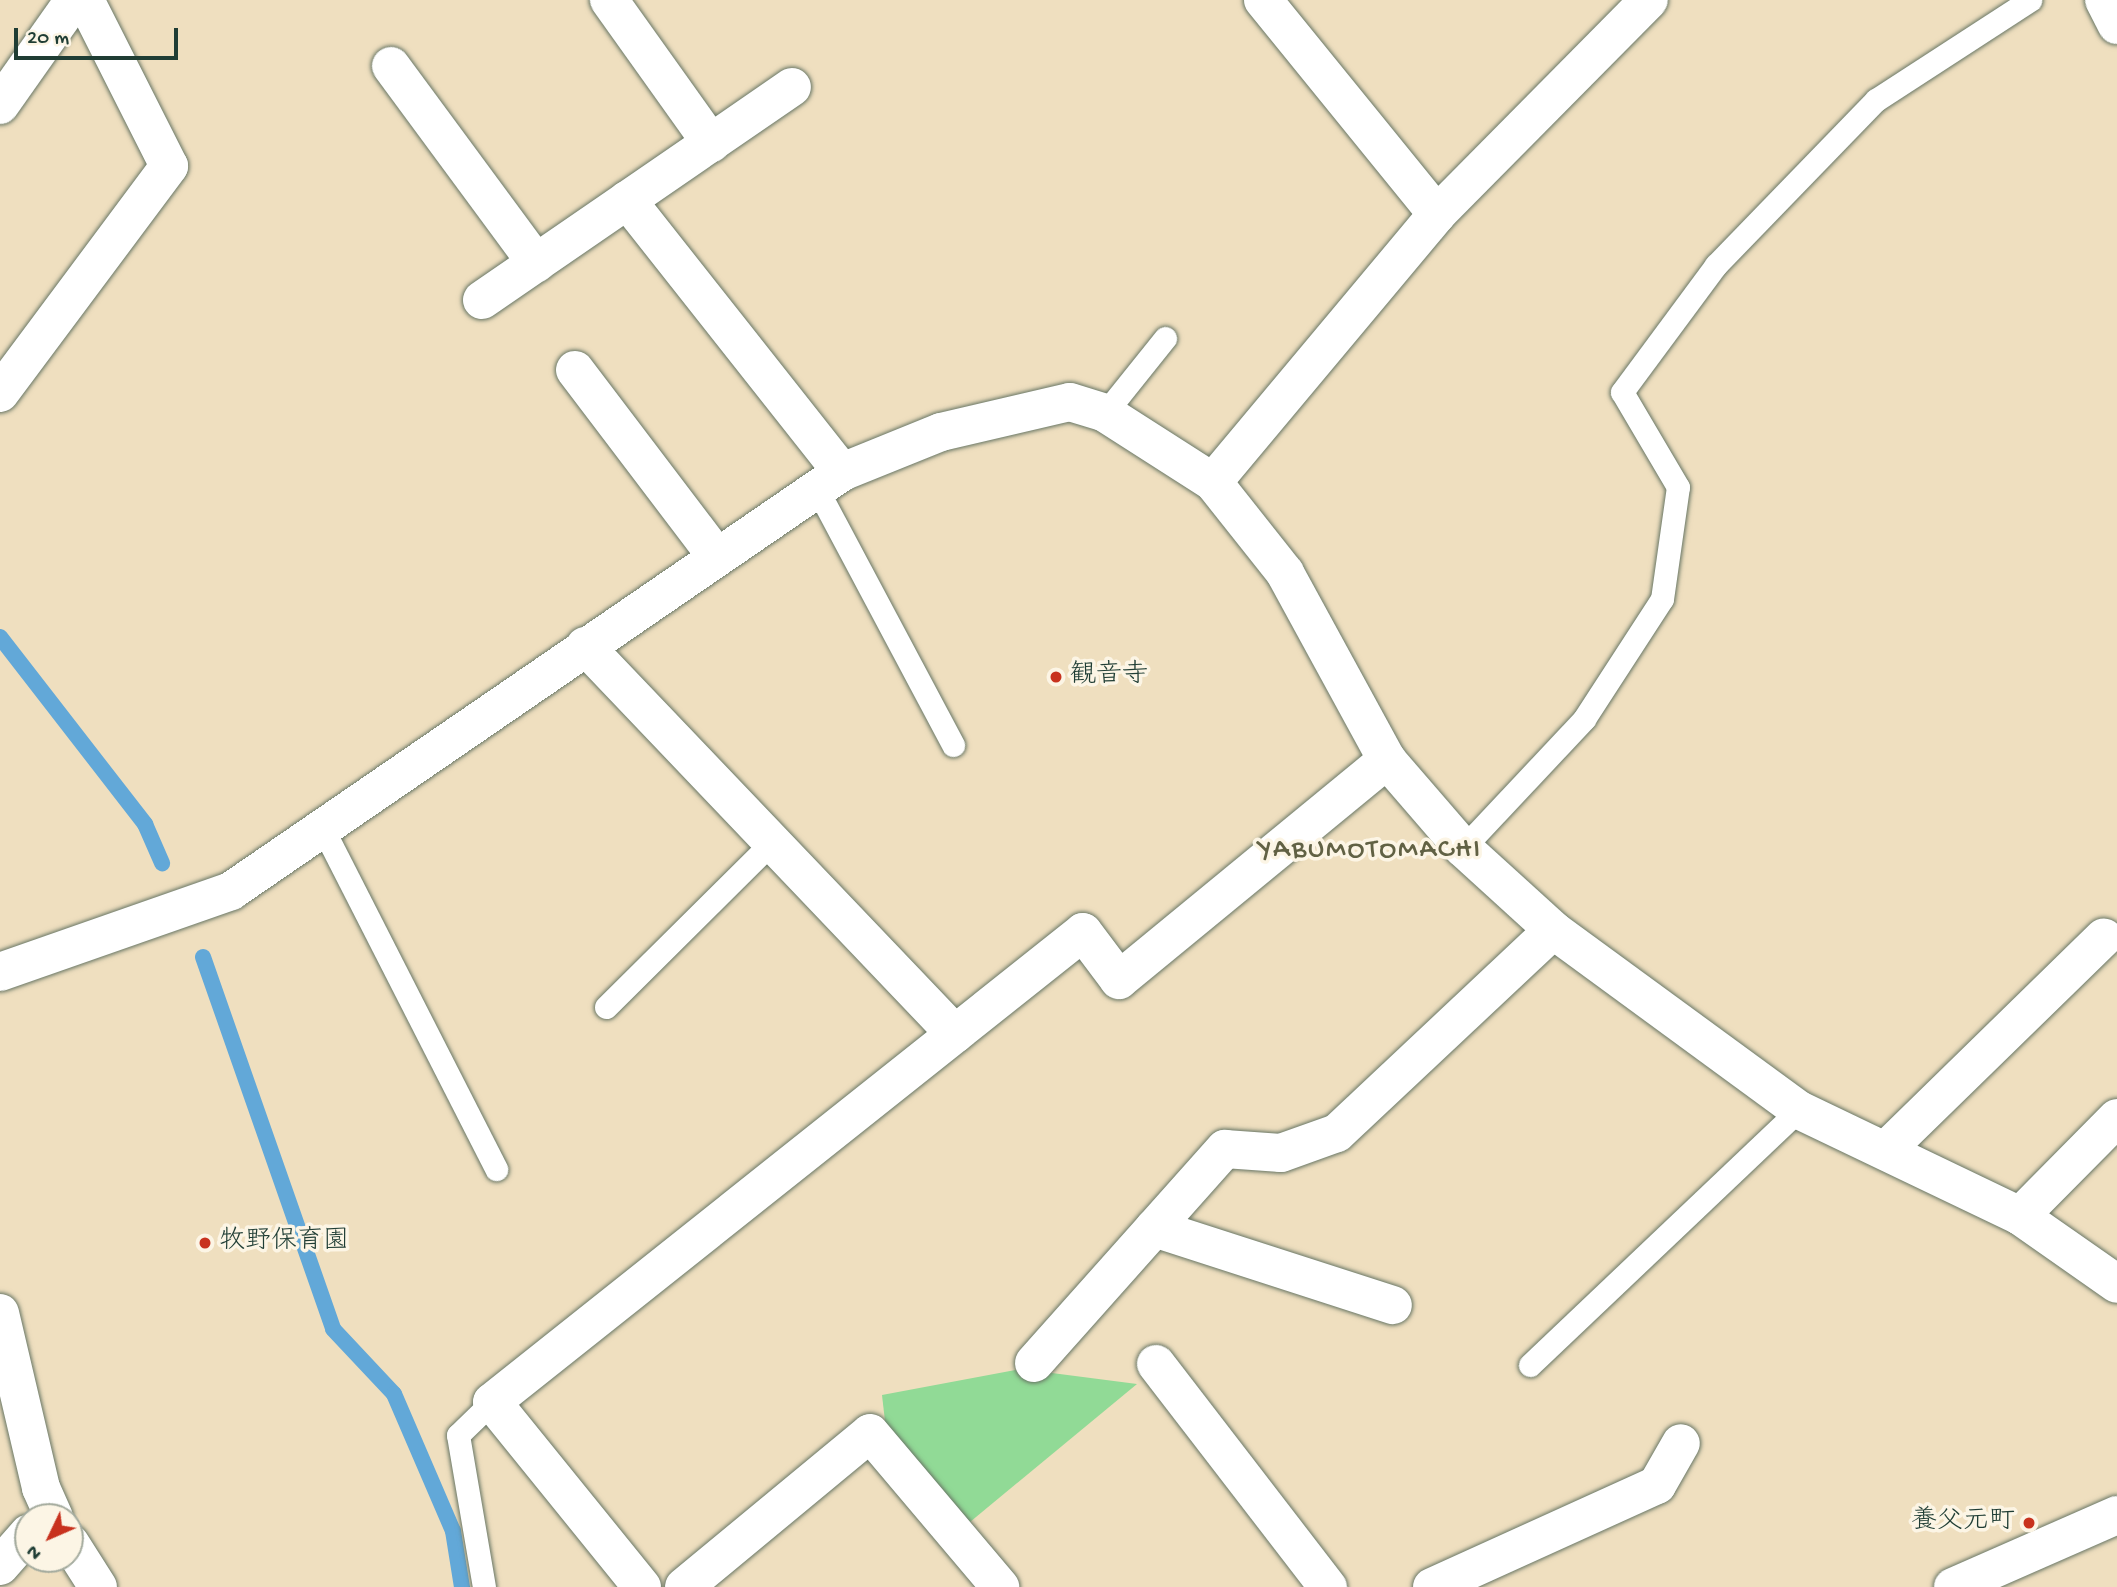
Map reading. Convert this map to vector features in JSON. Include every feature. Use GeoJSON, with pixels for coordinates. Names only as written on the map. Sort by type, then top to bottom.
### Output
{"type":"FeatureCollection","features":[{"type":"Feature","properties":{"kind":"street"},"geometry":{"type":"LineString","coordinates":[[0,105],[74,0]]}},
{"type":"Feature","properties":{"kind":"street"},"geometry":{"type":"LineString","coordinates":[[0,393],[169,166],[85,0]]}},
{"type":"Feature","properties":{"kind":"street"},"geometry":{"type":"LineString","coordinates":[[609,0],[711,143]]}},
{"type":"Feature","properties":{"kind":"street"},"geometry":{"type":"LineString","coordinates":[[1263,0],[1437,214]]}},
{"type":"Feature","properties":{"kind":"street"},"geometry":{"type":"LineString","coordinates":[[1213,482],[1437,214],[1649,0]]}},
{"type":"Feature","properties":{"kind":"street"},"geometry":{"type":"LineString","coordinates":[[2104,0],[2117,25]]}},
{"type":"Feature","properties":{"kind":"street"},"geometry":{"type":"LineString","coordinates":[[391,66],[536,262]]}},
{"type":"Feature","properties":{"kind":"street"},"geometry":{"type":"LineString","coordinates":[[482,300],[792,87]]}},
{"type":"Feature","properties":{"kind":"street"},"geometry":{"type":"LineString","coordinates":[[627,200],[830,480]]}},
{"type":"Feature","properties":{"kind":"street"},"geometry":{"type":"LineString","coordinates":[[576,370],[716,557]]}},
{"type":"Feature","properties":{"kind":"street"},"geometry":{"type":"LineString","coordinates":[[0,972],[231,891],[830,480],[941,432],[1070,402],[1105,412],[1213,482],[1285,573],[1387,760],[1463,848],[1553,930],[1799,1110],[1887,1149],[2020,1216],[2117,1284]]}},
{"type":"Feature","properties":{"kind":"street"},"geometry":{"type":"LineString","coordinates":[[585,646],[955,1034]]}},
{"type":"Feature","properties":{"kind":"street"},"geometry":{"type":"LineString","coordinates":[[642,1587],[492,1402],[1083,932],[1119,980],[1387,760]]}},
{"type":"Feature","properties":{"kind":"street"},"geometry":{"type":"LineString","coordinates":[[1034,1363],[1225,1149],[1281,1153],[1337,1133],[1553,930]]}},
{"type":"Feature","properties":{"kind":"street"},"geometry":{"type":"LineString","coordinates":[[1887,1149],[2104,937]]}},
{"type":"Feature","properties":{"kind":"street"},"geometry":{"type":"LineString","coordinates":[[2020,1216],[2117,1118]]}},
{"type":"Feature","properties":{"kind":"street"},"geometry":{"type":"LineString","coordinates":[[1154,1228],[1393,1305]]}},
{"type":"Feature","properties":{"kind":"street"},"geometry":{"type":"LineString","coordinates":[[0,1313],[40,1503]]}},
{"type":"Feature","properties":{"kind":"street"},"geometry":{"type":"LineString","coordinates":[[1156,1364],[1328,1587]]}},
{"type":"Feature","properties":{"kind":"street"},"geometry":{"type":"LineString","coordinates":[[684,1587],[870,1433],[1000,1587]]}},
{"type":"Feature","properties":{"kind":"street"},"geometry":{"type":"LineString","coordinates":[[1432,1587],[1657,1485],[1681,1443]]}},
{"type":"Feature","properties":{"kind":"street"},"geometry":{"type":"LineString","coordinates":[[1953,1587],[2117,1515]]}},
{"type":"Feature","properties":{"kind":"street"},"geometry":{"type":"LineString","coordinates":[[0,1566],[14,1551]]}},
{"type":"Feature","properties":{"kind":"street"},"geometry":{"type":"LineString","coordinates":[[84,1565],[98,1587]]}},
{"type":"Feature","properties":{"kind":"lane"},"geometry":{"type":"LineString","coordinates":[[1463,848],[1584,719],[1662,599],[1678,487],[1622,392],[1716,265],[1875,100],[2030,0]]}},
{"type":"Feature","properties":{"kind":"lane"},"geometry":{"type":"LineString","coordinates":[[1105,412],[1165,338]]}},
{"type":"Feature","properties":{"kind":"lane"},"geometry":{"type":"LineString","coordinates":[[830,480],[953,745]]}},
{"type":"Feature","properties":{"kind":"lane"},"geometry":{"type":"LineString","coordinates":[[322,827],[496,1170]]}},
{"type":"Feature","properties":{"kind":"lane"},"geometry":{"type":"LineString","coordinates":[[606,1007],[772,842]]}},
{"type":"Feature","properties":{"kind":"lane"},"geometry":{"type":"LineString","coordinates":[[1530,1365],[1799,1110]]}},
{"type":"Feature","properties":{"kind":"lane"},"geometry":{"type":"LineString","coordinates":[[484,1587],[458,1435],[492,1402]]}},
{"type":"Feature","properties":{"kind":"green space"},"geometry":{"type":"Polygon","coordinates":[[[1021,1369],[1137,1384],[970,1522],[886,1430],[882,1395],[1021,1369]]]}},
{"type":"Feature","properties":{"kind":"waterway"},"geometry":{"type":"LineString","coordinates":[[0,637],[145,824],[162,863]]}},
{"type":"Feature","properties":{"kind":"waterway"},"geometry":{"type":"LineString","coordinates":[[203,957],[333,1329],[394,1394],[453,1531],[462,1587]]}},
{"type":"Feature","properties":{"kind":"place","name":"観音寺"},"geometry":{"type":"Point","coordinates":[1056,677]}},
{"type":"Feature","properties":{"kind":"place","name":"牧野保育園"},"geometry":{"type":"Point","coordinates":[205,1243]}},
{"type":"Feature","properties":{"kind":"place","name":"養父元町"},"geometry":{"type":"Point","coordinates":[2029,1523]}},
{"type":"Feature","properties":{"kind":"district","name":"YABUMOTOMACHI"},"geometry":{"type":"Point","coordinates":[1370,851]}}]}
